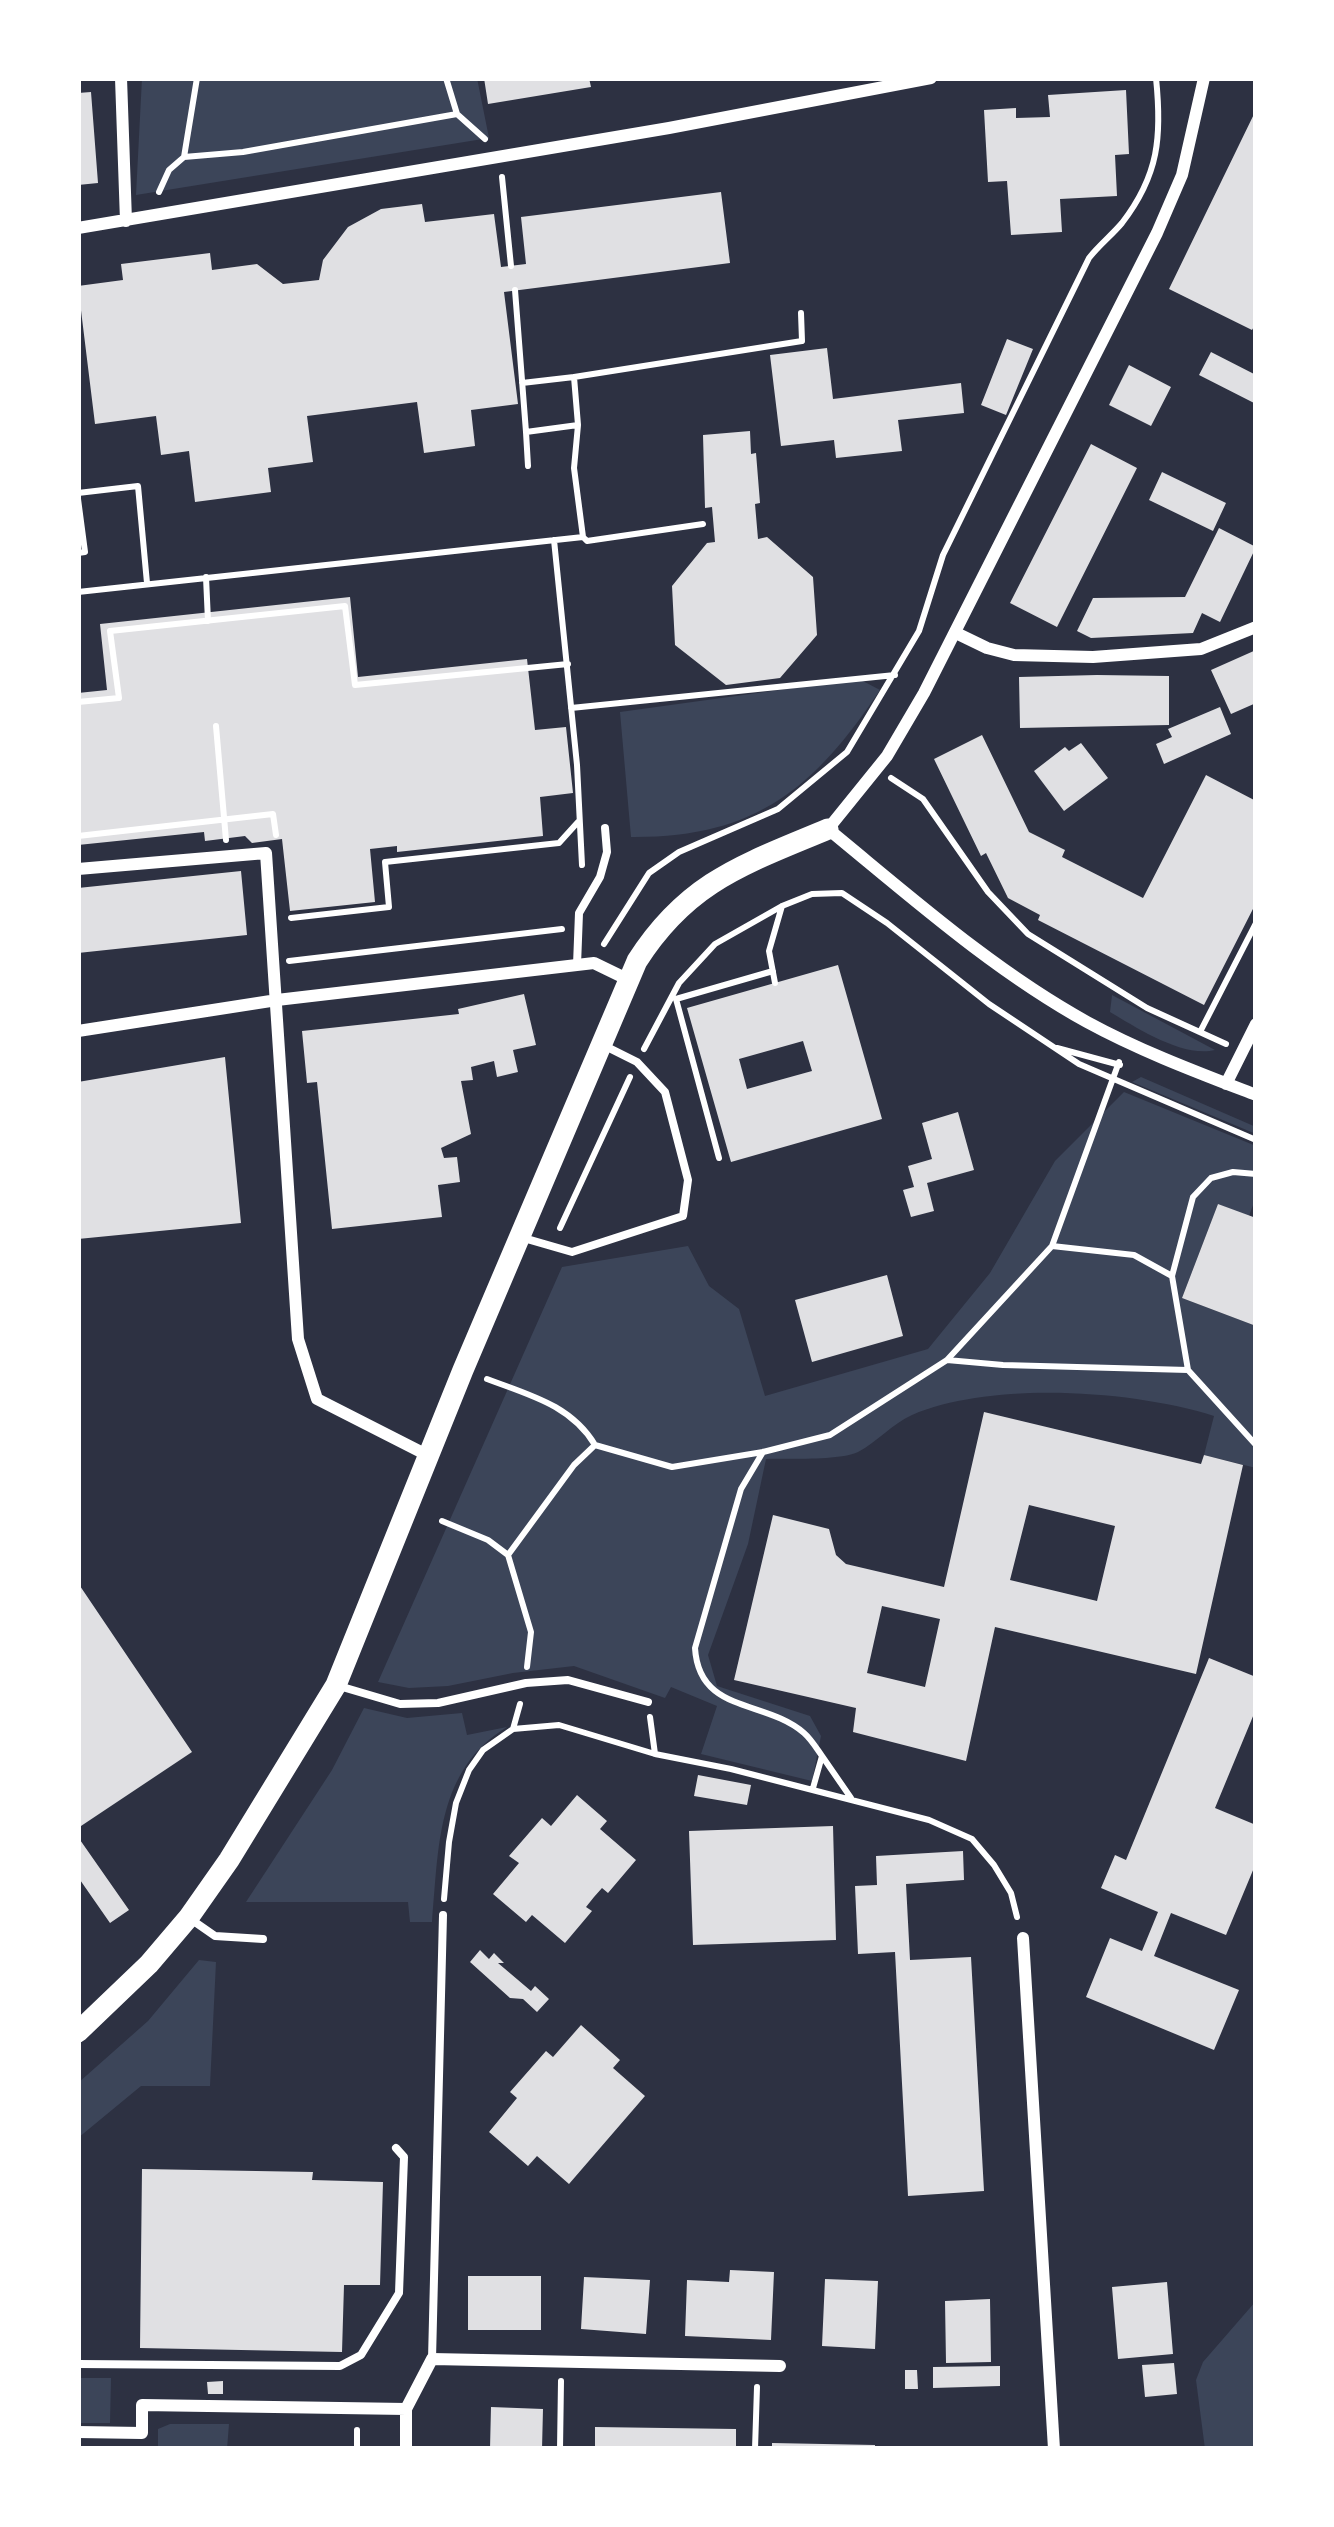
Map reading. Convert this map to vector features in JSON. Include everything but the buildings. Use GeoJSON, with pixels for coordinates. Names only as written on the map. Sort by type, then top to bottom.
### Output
{"type":"FeatureCollection","features":[{"type":"Feature","properties":{"kind":"street"},"geometry":{"type":"LineString","coordinates":[[121,78],[126,221]]}},
{"type":"Feature","properties":{"kind":"street"},"geometry":{"type":"LineString","coordinates":[[78,228],[931,78]]}},
{"type":"Feature","properties":{"kind":"street"},"geometry":{"type":"LineString","coordinates":[[78,2032],[189,1918],[336,1685],[600,1043],[629,980],[663,925],[707,884],[828,829],[887,756],[956,633],[1157,233],[1182,175],[1204,81]]}},
{"type":"Feature","properties":{"kind":"street"},"geometry":{"type":"LineString","coordinates":[[956,633],[1014,655],[1093,657],[1202,649],[1256,626]]}},
{"type":"Feature","properties":{"kind":"street"},"geometry":{"type":"LineString","coordinates":[[828,829],[1018,979],[1123,1040],[1256,1095]]}},
{"type":"Feature","properties":{"kind":"street"},"geometry":{"type":"LineString","coordinates":[[78,869],[266,853],[298,1339],[316,1399],[429,1456]]}},
{"type":"Feature","properties":{"kind":"street"},"geometry":{"type":"LineString","coordinates":[[78,1031],[277,1000],[594,963],[629,980]]}},
{"type":"Feature","properties":{"kind":"street"},"geometry":{"type":"LineString","coordinates":[[1226,1084],[1256,1024]]}},
{"type":"Feature","properties":{"kind":"street"},"geometry":{"type":"LineString","coordinates":[[1023,1938],[1054,2449]]}},
{"type":"Feature","properties":{"kind":"street"},"geometry":{"type":"LineString","coordinates":[[406,2449],[406,2409],[432,2359],[780,2366]]}},
{"type":"Feature","properties":{"kind":"street"},"geometry":{"type":"LineString","coordinates":[[78,2432],[142,2433],[142,2405],[406,2409]]}},
{"type":"Feature","properties":{"kind":"lane"},"geometry":{"type":"LineString","coordinates":[[577,965],[579,913],[604,864],[605,828]]}},
{"type":"Feature","properties":{"kind":"lane"},"geometry":{"type":"LineString","coordinates":[[519,1237],[572,1252],[683,1216],[688,1180],[665,1092],[637,1062],[600,1043]]}},
{"type":"Feature","properties":{"kind":"lane"},"geometry":{"type":"LineString","coordinates":[[336,1685],[400,1704],[438,1703],[526,1683],[568,1680],[648,1702]]}},
{"type":"Feature","properties":{"kind":"lane"},"geometry":{"type":"LineString","coordinates":[[432,2359],[442,1915]]}},
{"type":"Feature","properties":{"kind":"lane"},"geometry":{"type":"LineString","coordinates":[[189,1918],[214,1936],[263,1939]]}},
{"type":"Feature","properties":{"kind":"lane"},"geometry":{"type":"LineString","coordinates":[[78,2364],[340,2366],[361,2355],[399,2293],[404,2157],[396,2148]]}},
{"type":"Feature","properties":{"kind":"path"},"geometry":{"type":"LineString","coordinates":[[184,157],[197,78]]}},
{"type":"Feature","properties":{"kind":"path"},"geometry":{"type":"LineString","coordinates":[[446,78],[457,114],[499,157],[512,266]]}},
{"type":"Feature","properties":{"kind":"path"},"geometry":{"type":"LineString","coordinates":[[1156,78],[1160,136],[1142,192],[1117,229],[1089,258],[943,555],[919,631],[847,752],[923,799],[988,892],[1028,934],[1147,1008],[1242,1052]]}},
{"type":"Feature","properties":{"kind":"path"},"geometry":{"type":"LineString","coordinates":[[155,215],[161,185],[184,157],[243,152],[457,114]]}},
{"type":"Feature","properties":{"kind":"path"},"geometry":{"type":"LineString","coordinates":[[515,290],[528,466]]}},
{"type":"Feature","properties":{"kind":"path"},"geometry":{"type":"LineString","coordinates":[[522,383],[802,341],[801,313]]}},
{"type":"Feature","properties":{"kind":"path"},"geometry":{"type":"LineString","coordinates":[[574,376],[578,425],[574,467],[583,537],[587,541],[703,524]]}},
{"type":"Feature","properties":{"kind":"path"},"geometry":{"type":"LineString","coordinates":[[526,432],[578,425]]}},
{"type":"Feature","properties":{"kind":"path"},"geometry":{"type":"LineString","coordinates":[[78,553],[85,552],[78,496],[138,486],[147,584]]}},
{"type":"Feature","properties":{"kind":"path"},"geometry":{"type":"LineString","coordinates":[[78,592],[583,537]]}},
{"type":"Feature","properties":{"kind":"path"},"geometry":{"type":"LineString","coordinates":[[554,540],[587,898]]}},
{"type":"Feature","properties":{"kind":"path"},"geometry":{"type":"LineString","coordinates":[[206,577],[208,621]]}},
{"type":"Feature","properties":{"kind":"path"},"geometry":{"type":"LineString","coordinates":[[78,703],[118,698],[110,631],[345,606],[355,685],[568,664]]}},
{"type":"Feature","properties":{"kind":"path"},"geometry":{"type":"LineString","coordinates":[[572,708],[895,675]]}},
{"type":"Feature","properties":{"kind":"path"},"geometry":{"type":"LineString","coordinates":[[216,726],[227,856]]}},
{"type":"Feature","properties":{"kind":"path"},"geometry":{"type":"LineString","coordinates":[[78,836],[274,814],[277,850]]}},
{"type":"Feature","properties":{"kind":"path"},"geometry":{"type":"LineString","coordinates":[[284,919],[389,907],[385,862],[559,843],[578,822]]}},
{"type":"Feature","properties":{"kind":"path"},"geometry":{"type":"LineString","coordinates":[[552,1248],[637,1062],[696,961],[739,928],[782,906],[830,892],[856,899],[988,1004],[1079,1064],[1256,1141]]}},
{"type":"Feature","properties":{"kind":"path"},"geometry":{"type":"LineString","coordinates":[[775,983],[769,951],[782,906]]}},
{"type":"Feature","properties":{"kind":"path"},"geometry":{"type":"LineString","coordinates":[[1200,1032],[1256,923]]}},
{"type":"Feature","properties":{"kind":"path"},"geometry":{"type":"LineString","coordinates":[[274,964],[578,928],[610,932]]}},
{"type":"Feature","properties":{"kind":"path"},"geometry":{"type":"LineString","coordinates":[[719,1158],[676,999],[773,971]]}},
{"type":"Feature","properties":{"kind":"path"},"geometry":{"type":"LineString","coordinates":[[463,1370],[554,1404],[583,1425],[595,1444],[672,1467],[763,1453],[830,1435],[947,1360],[1052,1246],[1113,1081],[1123,1040]]}},
{"type":"Feature","properties":{"kind":"path"},"geometry":{"type":"LineString","coordinates":[[1256,1174],[1233,1172],[1211,1178],[1193,1197],[1172,1276],[1188,1370],[1256,1445]]}},
{"type":"Feature","properties":{"kind":"path"},"geometry":{"type":"LineString","coordinates":[[1052,1246],[1134,1256],[1172,1276]]}},
{"type":"Feature","properties":{"kind":"path"},"geometry":{"type":"LineString","coordinates":[[947,1360],[1188,1370]]}},
{"type":"Feature","properties":{"kind":"path"},"geometry":{"type":"LineString","coordinates":[[508,1555],[595,1444]]}},
{"type":"Feature","properties":{"kind":"path"},"geometry":{"type":"LineString","coordinates":[[763,1453],[741,1489],[694,1648],[696,1667],[706,1687],[802,1731],[851,1799]]}},
{"type":"Feature","properties":{"kind":"path"},"geometry":{"type":"LineString","coordinates":[[442,1521],[488,1540],[508,1555],[531,1632],[526,1683],[514,1729]]}},
{"type":"Feature","properties":{"kind":"path"},"geometry":{"type":"LineString","coordinates":[[648,1702],[655,1754]]}},
{"type":"Feature","properties":{"kind":"path"},"geometry":{"type":"LineString","coordinates":[[442,1915],[456,1803],[469,1770],[483,1750],[514,1729],[559,1725],[655,1754],[813,1788],[929,1820],[973,1839],[1010,1893],[1023,1938]]}},
{"type":"Feature","properties":{"kind":"path"},"geometry":{"type":"LineString","coordinates":[[813,1788],[823,1756]]}},
{"type":"Feature","properties":{"kind":"path"},"geometry":{"type":"LineString","coordinates":[[560,2449],[562,2361]]}},
{"type":"Feature","properties":{"kind":"path"},"geometry":{"type":"LineString","coordinates":[[755,2449],[758,2366]]}},
{"type":"Feature","properties":{"kind":"shaded area"},"geometry":{"type":"Polygon","coordinates":[[[142,78],[477,78],[489,138],[136,195],[142,78]]]}},
{"type":"Feature","properties":{"kind":"shaded area"},"geometry":{"type":"Polygon","coordinates":[[[859,679],[880,690],[831,755],[777,801],[713,828],[631,837],[620,712],[859,679]]]}},
{"type":"Feature","properties":{"kind":"shaded area"},"geometry":{"type":"Polygon","coordinates":[[[1112,995],[1215,1050],[1189,1050],[1147,1033],[1110,1012],[1112,995]]]}},
{"type":"Feature","properties":{"kind":"shaded area"},"geometry":{"type":"Polygon","coordinates":[[[1141,1077],[1256,1127],[1256,1134],[1132,1082],[1141,1077]]]}},
{"type":"Feature","properties":{"kind":"shaded area"},"geometry":{"type":"Polygon","coordinates":[[[1124,1092],[1256,1146],[1256,1197],[1249,1216],[1218,1204],[1182,1298],[1256,1326],[1256,1468],[1204,1455],[1214,1416],[1143,1400],[1062,1393],[945,1404],[912,1415],[849,1455],[766,1459],[748,1544],[708,1655],[717,1686],[810,1716],[821,1736],[812,1781],[701,1754],[717,1706],[671,1687],[665,1698],[574,1666],[448,1686],[409,1688],[378,1682],[562,1267],[688,1246],[709,1286],[739,1309],[765,1396],[928,1349],[990,1273],[1055,1161],[1124,1092]]]}},
{"type":"Feature","properties":{"kind":"shaded area"},"geometry":{"type":"Polygon","coordinates":[[[364,1708],[407,1718],[462,1713],[467,1735],[507,1727],[466,1765],[454,1788],[440,1839],[432,1922],[410,1922],[408,1902],[246,1902],[332,1770],[364,1708]]]}},
{"type":"Feature","properties":{"kind":"shaded area"},"geometry":{"type":"Polygon","coordinates":[[[199,1960],[216,1962],[210,2086],[141,2086],[78,2138],[78,2083],[148,2021],[199,1960]]]}},
{"type":"Feature","properties":{"kind":"shaded area"},"geometry":{"type":"Polygon","coordinates":[[[1256,2301],[1256,2449],[1205,2449],[1196,2380],[1203,2362],[1256,2301]]]}},
{"type":"Feature","properties":{"kind":"shaded area"},"geometry":{"type":"Polygon","coordinates":[[[78,2378],[111,2378],[110,2423],[78,2423],[78,2378]]]}},
{"type":"Feature","properties":{"kind":"shaded area"},"geometry":{"type":"Polygon","coordinates":[[[170,2424],[229,2424],[227,2449],[158,2449],[158,2429],[170,2424]]]}}]}
